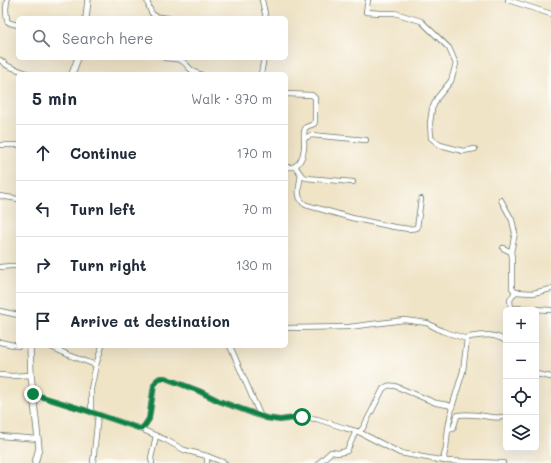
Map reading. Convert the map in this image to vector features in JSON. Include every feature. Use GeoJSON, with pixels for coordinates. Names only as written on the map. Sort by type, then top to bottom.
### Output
{"type":"FeatureCollection","features":[{"type":"Feature","properties":{"kind":"street"},"geometry":{"type":"LineString","coordinates":[[7,0],[7,21],[16,24]]}},
{"type":"Feature","properties":{"kind":"street"},"geometry":{"type":"LineString","coordinates":[[86,16],[88,0]]}},
{"type":"Feature","properties":{"kind":"street"},"geometry":{"type":"LineString","coordinates":[[147,0],[150,12],[155,16]]}},
{"type":"Feature","properties":{"kind":"street"},"geometry":{"type":"LineString","coordinates":[[262,0],[266,16]]}},
{"type":"Feature","properties":{"kind":"street"},"geometry":{"type":"LineString","coordinates":[[368,0],[366,12],[395,12],[421,21],[449,48],[456,64],[451,81],[438,98],[432,109],[430,124],[432,138],[440,145],[463,151],[475,149]]}},
{"type":"Feature","properties":{"kind":"street"},"geometry":{"type":"LineString","coordinates":[[508,0],[551,14]]}},
{"type":"Feature","properties":{"kind":"street"},"geometry":{"type":"LineString","coordinates":[[0,60],[8,66],[24,72]]}},
{"type":"Feature","properties":{"kind":"street"},"geometry":{"type":"LineString","coordinates":[[73,72],[77,60]]}},
{"type":"Feature","properties":{"kind":"street"},"geometry":{"type":"LineString","coordinates":[[180,60],[194,72]]}},
{"type":"Feature","properties":{"kind":"street"},"geometry":{"type":"LineString","coordinates":[[261,72],[264,60]]}},
{"type":"Feature","properties":{"kind":"street"},"geometry":{"type":"LineString","coordinates":[[288,94],[312,95],[315,98],[315,122],[314,124],[306,127],[304,131],[303,153],[300,161],[295,166],[288,167]]}},
{"type":"Feature","properties":{"kind":"street"},"geometry":{"type":"LineString","coordinates":[[304,139],[310,135],[366,140]]}},
{"type":"Feature","properties":{"kind":"street"},"geometry":{"type":"LineString","coordinates":[[0,145],[16,145]]}},
{"type":"Feature","properties":{"kind":"street"},"geometry":{"type":"LineString","coordinates":[[295,166],[301,175],[306,178],[353,182]]}},
{"type":"Feature","properties":{"kind":"street"},"geometry":{"type":"LineString","coordinates":[[301,175],[299,197],[300,201],[306,205],[352,218],[394,227],[409,230],[417,228],[421,199]]}},
{"type":"Feature","properties":{"kind":"street"},"geometry":{"type":"LineString","coordinates":[[0,196],[16,199]]}},
{"type":"Feature","properties":{"kind":"street"},"geometry":{"type":"LineString","coordinates":[[501,200],[512,220],[515,233],[511,252],[512,288],[515,292]]}},
{"type":"Feature","properties":{"kind":"street"},"geometry":{"type":"LineString","coordinates":[[503,248],[511,252]]}},
{"type":"Feature","properties":{"kind":"street"},"geometry":{"type":"LineString","coordinates":[[0,267],[16,266]]}},
{"type":"Feature","properties":{"kind":"street"},"geometry":{"type":"LineString","coordinates":[[515,292],[534,293],[551,289]]}},
{"type":"Feature","properties":{"kind":"street"},"geometry":{"type":"LineString","coordinates":[[511,307],[510,300],[515,292]]}},
{"type":"Feature","properties":{"kind":"street"},"geometry":{"type":"LineString","coordinates":[[539,309],[551,310]]}},
{"type":"Feature","properties":{"kind":"street"},"geometry":{"type":"LineString","coordinates":[[0,311],[16,315]]}},
{"type":"Feature","properties":{"kind":"street"},"geometry":{"type":"LineString","coordinates":[[288,328],[349,327],[404,320],[424,322],[442,331],[467,339],[469,337],[492,335],[503,339]]}},
{"type":"Feature","properties":{"kind":"street"},"geometry":{"type":"LineString","coordinates":[[446,462],[444,456],[448,429],[452,407],[463,371],[467,339]]}},
{"type":"Feature","properties":{"kind":"street"},"geometry":{"type":"LineString","coordinates":[[0,342],[16,346]]}},
{"type":"Feature","properties":{"kind":"street"},"geometry":{"type":"LineString","coordinates":[[30,348],[31,374],[39,448],[35,463]]}},
{"type":"Feature","properties":{"kind":"street"},"geometry":{"type":"LineString","coordinates":[[53,348],[96,365]]}},
{"type":"Feature","properties":{"kind":"street"},"geometry":{"type":"LineString","coordinates":[[91,412],[91,389],[101,348]]}},
{"type":"Feature","properties":{"kind":"street"},"geometry":{"type":"LineString","coordinates":[[231,348],[260,415]]}},
{"type":"Feature","properties":{"kind":"street"},"geometry":{"type":"LineString","coordinates":[[0,375],[12,376],[31,374]]}},
{"type":"Feature","properties":{"kind":"street"},"geometry":{"type":"LineString","coordinates":[[539,375],[551,377]]}},
{"type":"Feature","properties":{"kind":"street"},"geometry":{"type":"LineString","coordinates":[[141,429],[149,419],[154,385],[160,378],[165,378],[199,391],[219,401],[266,418],[280,420],[302,417],[317,419],[358,431],[400,453],[446,462],[503,462]]}},
{"type":"Feature","properties":{"kind":"street"},"geometry":{"type":"LineString","coordinates":[[319,463],[331,452],[338,453],[347,451],[358,431],[363,428],[383,388],[386,386],[395,386],[436,403],[452,407]]}},
{"type":"Feature","properties":{"kind":"street"},"geometry":{"type":"LineString","coordinates":[[33,394],[141,429],[184,450],[207,456],[225,463]]}},
{"type":"Feature","properties":{"kind":"street"},"geometry":{"type":"LineString","coordinates":[[448,429],[453,429],[458,414],[495,418],[503,417]]}},
{"type":"Feature","properties":{"kind":"street"},"geometry":{"type":"LineString","coordinates":[[93,463],[98,415]]}},
{"type":"Feature","properties":{"kind":"street"},"geometry":{"type":"LineString","coordinates":[[0,436],[38,439]]}},
{"type":"Feature","properties":{"kind":"street"},"geometry":{"type":"LineString","coordinates":[[152,463],[151,458],[156,436]]}},
{"type":"Feature","properties":{"kind":"street"},"geometry":{"type":"LineString","coordinates":[[207,456],[207,463]]}},
{"type":"Feature","properties":{"kind":"route"},"geometry":{"type":"LineString","coordinates":[[33,394],[141,429],[149,419],[154,385],[160,378],[165,378],[199,391],[219,401],[266,418],[280,420],[302,417]]}}]}
